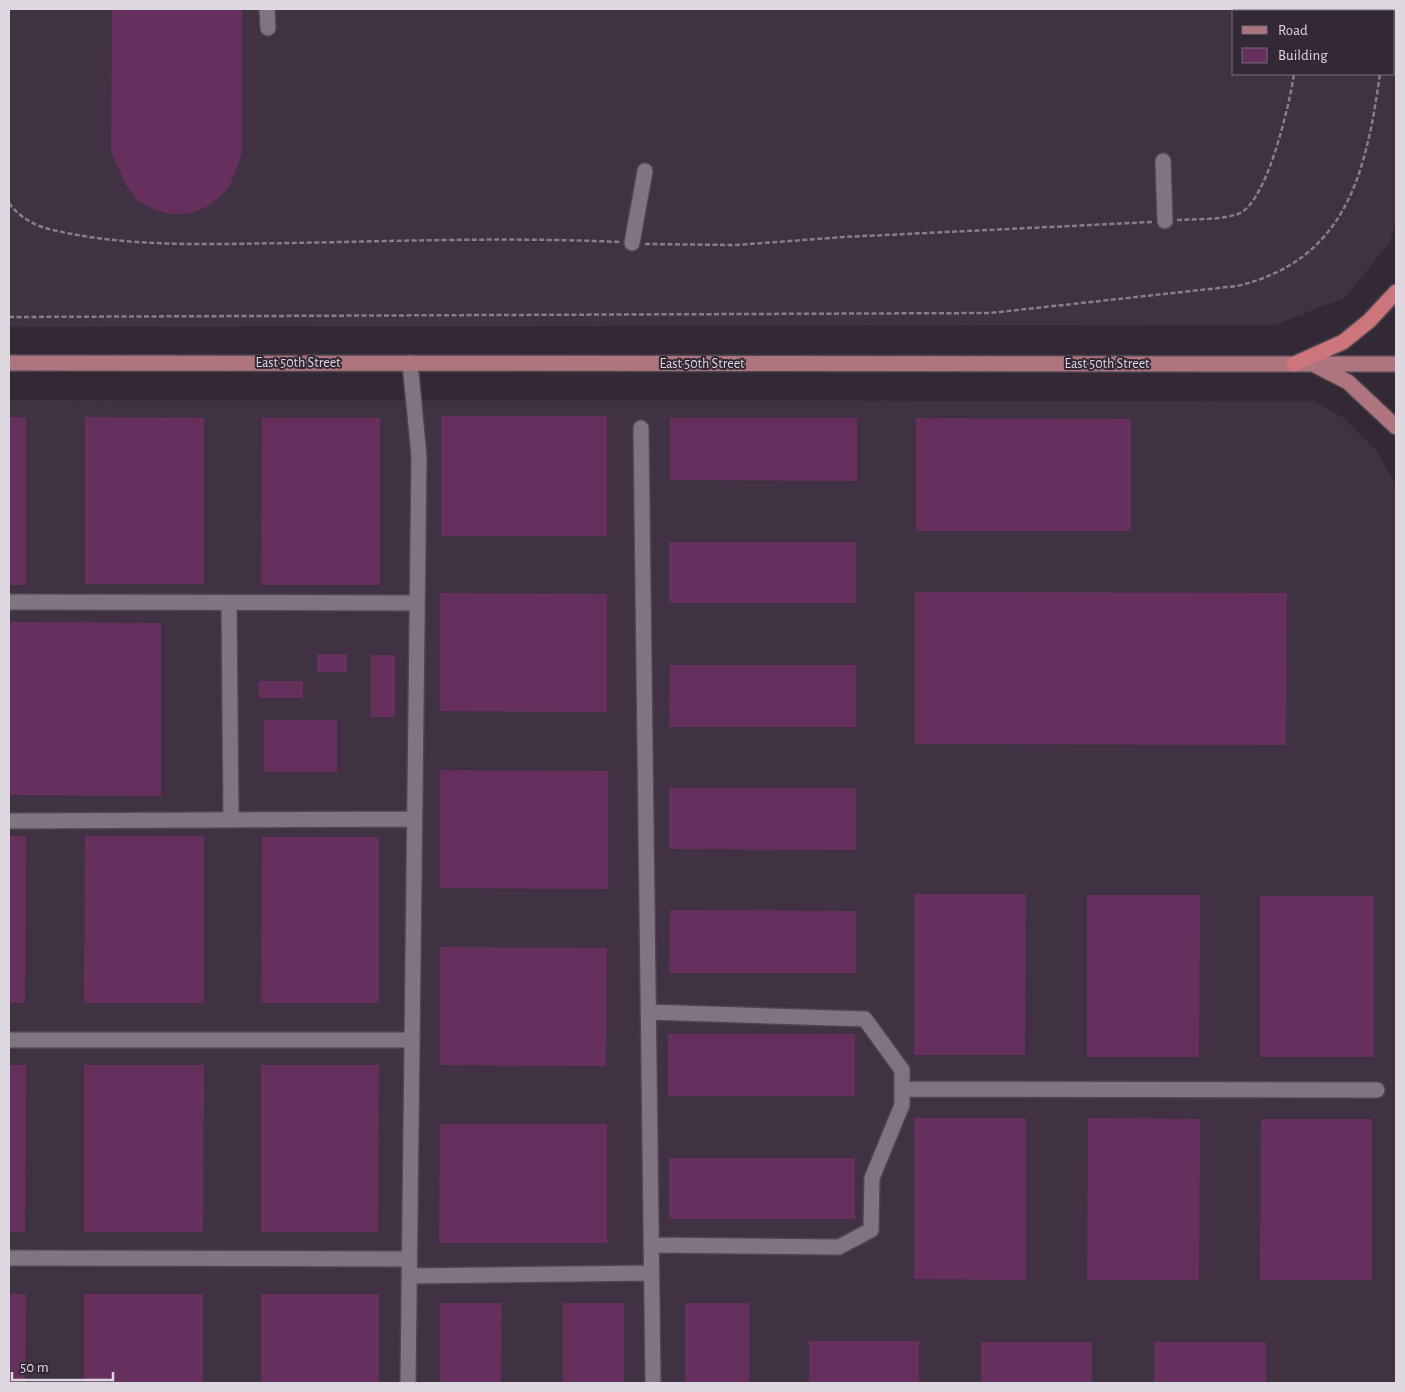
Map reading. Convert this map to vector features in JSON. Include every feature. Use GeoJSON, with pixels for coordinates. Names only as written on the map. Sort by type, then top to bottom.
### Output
{"type":"FeatureCollection","features":[{"type":"Feature","properties":{"kind":"highway"},"geometry":{"type":"LineString","coordinates":[[1294,364],[1343,342],[1370,321],[1396,292]]}},
{"type":"Feature","properties":{"kind":"main road","name":"East 50th Street"},"geometry":{"type":"LineString","coordinates":[[9,363],[1396,364]]}},
{"type":"Feature","properties":{"kind":"main road"},"geometry":{"type":"LineString","coordinates":[[1313,364],[1348,382],[1396,427]]}},
{"type":"Feature","properties":{"kind":"lane"},"geometry":{"type":"LineString","coordinates":[[267,9],[268,28]]}},
{"type":"Feature","properties":{"kind":"lane"},"geometry":{"type":"LineString","coordinates":[[1164,161],[1165,221]]}},
{"type":"Feature","properties":{"kind":"lane"},"geometry":{"type":"LineString","coordinates":[[632,243],[645,171]]}},
{"type":"Feature","properties":{"kind":"lane"},"geometry":{"type":"LineString","coordinates":[[408,1383],[419,456],[410,363]]}},
{"type":"Feature","properties":{"kind":"lane"},"geometry":{"type":"LineString","coordinates":[[641,428],[653,1383]]}},
{"type":"Feature","properties":{"kind":"lane"},"geometry":{"type":"LineString","coordinates":[[9,602],[417,603]]}},
{"type":"Feature","properties":{"kind":"lane"},"geometry":{"type":"LineString","coordinates":[[229,603],[231,820]]}},
{"type":"Feature","properties":{"kind":"lane"},"geometry":{"type":"LineString","coordinates":[[9,821],[414,819]]}},
{"type":"Feature","properties":{"kind":"lane"},"geometry":{"type":"LineString","coordinates":[[648,1012],[865,1019],[902,1070],[902,1105],[872,1178],[871,1230],[839,1247],[651,1246]]}},
{"type":"Feature","properties":{"kind":"lane"},"geometry":{"type":"LineString","coordinates":[[9,1040],[412,1040]]}},
{"type":"Feature","properties":{"kind":"lane"},"geometry":{"type":"LineString","coordinates":[[902,1089],[1377,1090]]}},
{"type":"Feature","properties":{"kind":"lane"},"geometry":{"type":"LineString","coordinates":[[9,1258],[409,1259]]}},
{"type":"Feature","properties":{"kind":"lane"},"geometry":{"type":"LineString","coordinates":[[409,1276],[651,1274]]}},
{"type":"Feature","properties":{"kind":"path"},"geometry":{"type":"LineString","coordinates":[[9,203],[29,222],[52,230],[132,241],[209,244],[558,239],[632,243],[736,245],[834,237],[1165,221],[1240,214],[1253,202],[1283,131],[1294,75]]}},
{"type":"Feature","properties":{"kind":"path"},"geometry":{"type":"LineString","coordinates":[[9,317],[990,313],[1237,286],[1262,280],[1297,262],[1314,249],[1339,216],[1366,155],[1380,75]]}},
{"type":"Feature","properties":{"kind":"shaded area"},"geometry":{"type":"Polygon","coordinates":[[[9,9],[1396,9],[1396,219],[1390,242],[1346,297],[1275,325],[9,327],[9,9]]]}},
{"type":"Feature","properties":{"kind":"shaded area"},"geometry":{"type":"Polygon","coordinates":[[[9,400],[1313,401],[1344,418],[1377,452],[1396,485],[1396,1383],[9,1383],[9,400]]]}},
{"type":"Feature","properties":{"kind":"building"},"geometry":{"type":"Polygon","coordinates":[[[112,9],[242,9],[242,154],[230,185],[219,198],[204,208],[189,214],[170,214],[153,209],[137,200],[127,187],[111,152],[112,9]]]}},
{"type":"Feature","properties":{"kind":"building"},"geometry":{"type":"Polygon","coordinates":[[[441,416],[607,416],[607,536],[441,536],[441,416]]]}},
{"type":"Feature","properties":{"kind":"building"},"geometry":{"type":"Polygon","coordinates":[[[9,417],[26,418],[26,585],[9,585],[9,417]]]}},
{"type":"Feature","properties":{"kind":"building"},"geometry":{"type":"Polygon","coordinates":[[[85,417],[204,418],[204,584],[85,584],[85,417]]]}},
{"type":"Feature","properties":{"kind":"building"},"geometry":{"type":"Polygon","coordinates":[[[262,418],[380,418],[380,585],[261,585],[262,418]]]}},
{"type":"Feature","properties":{"kind":"building"},"geometry":{"type":"Polygon","coordinates":[[[670,418],[857,418],[857,481],[670,480],[670,418]]]}},
{"type":"Feature","properties":{"kind":"building"},"geometry":{"type":"Polygon","coordinates":[[[916,418],[1131,419],[1131,531],[916,531],[916,418]]]}},
{"type":"Feature","properties":{"kind":"building"},"geometry":{"type":"Polygon","coordinates":[[[669,542],[856,542],[856,603],[669,603],[669,542]]]}},
{"type":"Feature","properties":{"kind":"building"},"geometry":{"type":"Polygon","coordinates":[[[915,592],[1287,593],[1286,745],[915,744],[915,592]]]}},
{"type":"Feature","properties":{"kind":"building"},"geometry":{"type":"Polygon","coordinates":[[[440,593],[607,594],[607,712],[440,711],[440,593]]]}},
{"type":"Feature","properties":{"kind":"building"},"geometry":{"type":"Polygon","coordinates":[[[9,622],[161,623],[161,796],[9,795],[9,622]]]}},
{"type":"Feature","properties":{"kind":"building"},"geometry":{"type":"Polygon","coordinates":[[[317,654],[347,654],[347,672],[317,672],[317,654]]]}},
{"type":"Feature","properties":{"kind":"building"},"geometry":{"type":"Polygon","coordinates":[[[371,655],[395,655],[395,717],[371,717],[371,655]]]}},
{"type":"Feature","properties":{"kind":"building"},"geometry":{"type":"Polygon","coordinates":[[[670,665],[856,665],[856,727],[669,727],[670,665]]]}},
{"type":"Feature","properties":{"kind":"building"},"geometry":{"type":"Polygon","coordinates":[[[259,681],[303,681],[303,698],[259,698],[259,681]]]}},
{"type":"Feature","properties":{"kind":"building"},"geometry":{"type":"Polygon","coordinates":[[[264,720],[337,720],[337,772],[264,772],[264,720]]]}},
{"type":"Feature","properties":{"kind":"building"},"geometry":{"type":"Polygon","coordinates":[[[440,770],[608,771],[608,889],[440,888],[440,770]]]}},
{"type":"Feature","properties":{"kind":"building"},"geometry":{"type":"Polygon","coordinates":[[[669,788],[856,788],[856,850],[669,849],[669,788]]]}},
{"type":"Feature","properties":{"kind":"building"},"geometry":{"type":"Polygon","coordinates":[[[9,836],[26,836],[25,1003],[9,1003],[9,836]]]}},
{"type":"Feature","properties":{"kind":"building"},"geometry":{"type":"Polygon","coordinates":[[[85,836],[204,836],[204,1003],[84,1003],[85,836]]]}},
{"type":"Feature","properties":{"kind":"building"},"geometry":{"type":"Polygon","coordinates":[[[262,837],[379,837],[379,1003],[261,1003],[262,837]]]}},
{"type":"Feature","properties":{"kind":"building"},"geometry":{"type":"Polygon","coordinates":[[[914,894],[1026,894],[1025,1055],[914,1055],[914,894]]]}},
{"type":"Feature","properties":{"kind":"building"},"geometry":{"type":"Polygon","coordinates":[[[1087,895],[1200,895],[1199,1057],[1087,1057],[1087,895]]]}},
{"type":"Feature","properties":{"kind":"building"},"geometry":{"type":"Polygon","coordinates":[[[1260,896],[1374,896],[1374,1057],[1260,1057],[1260,896]]]}},
{"type":"Feature","properties":{"kind":"building"},"geometry":{"type":"Polygon","coordinates":[[[670,910],[856,911],[856,973],[669,973],[670,910]]]}},
{"type":"Feature","properties":{"kind":"building"},"geometry":{"type":"Polygon","coordinates":[[[440,947],[607,948],[606,1066],[440,1065],[440,947]]]}},
{"type":"Feature","properties":{"kind":"building"},"geometry":{"type":"Polygon","coordinates":[[[668,1034],[855,1034],[855,1096],[668,1096],[668,1034]]]}},
{"type":"Feature","properties":{"kind":"building"},"geometry":{"type":"Polygon","coordinates":[[[9,1065],[26,1065],[25,1232],[9,1232],[9,1065]]]}},
{"type":"Feature","properties":{"kind":"building"},"geometry":{"type":"Polygon","coordinates":[[[84,1065],[204,1065],[203,1232],[84,1232],[84,1065]]]}},
{"type":"Feature","properties":{"kind":"building"},"geometry":{"type":"Polygon","coordinates":[[[261,1065],[379,1065],[378,1232],[261,1232],[261,1065]]]}},
{"type":"Feature","properties":{"kind":"building"},"geometry":{"type":"Polygon","coordinates":[[[914,1118],[1026,1118],[1026,1280],[914,1279],[914,1118]]]}},
{"type":"Feature","properties":{"kind":"building"},"geometry":{"type":"Polygon","coordinates":[[[1088,1118],[1200,1119],[1199,1280],[1087,1280],[1088,1118]]]}},
{"type":"Feature","properties":{"kind":"building"},"geometry":{"type":"Polygon","coordinates":[[[1261,1119],[1372,1119],[1372,1280],[1260,1280],[1261,1119]]]}},
{"type":"Feature","properties":{"kind":"building"},"geometry":{"type":"Polygon","coordinates":[[[440,1124],[607,1124],[607,1243],[439,1243],[440,1124]]]}},
{"type":"Feature","properties":{"kind":"building"},"geometry":{"type":"Polygon","coordinates":[[[669,1158],[855,1158],[855,1219],[669,1219],[669,1158]]]}},
{"type":"Feature","properties":{"kind":"building"},"geometry":{"type":"Polygon","coordinates":[[[9,1294],[26,1294],[25,1383],[9,1383],[9,1294]]]}},
{"type":"Feature","properties":{"kind":"building"},"geometry":{"type":"Polygon","coordinates":[[[84,1294],[203,1294],[203,1383],[84,1383],[84,1294]]]}},
{"type":"Feature","properties":{"kind":"building"},"geometry":{"type":"Polygon","coordinates":[[[261,1294],[379,1294],[379,1383],[261,1383],[261,1294]]]}},
{"type":"Feature","properties":{"kind":"building"},"geometry":{"type":"Polygon","coordinates":[[[440,1303],[502,1303],[501,1383],[440,1383],[440,1303]]]}},
{"type":"Feature","properties":{"kind":"building"},"geometry":{"type":"Polygon","coordinates":[[[563,1303],[624,1303],[624,1383],[563,1383],[563,1303]]]}},
{"type":"Feature","properties":{"kind":"building"},"geometry":{"type":"Polygon","coordinates":[[[685,1303],[749,1303],[749,1383],[685,1383],[685,1303]]]}},
{"type":"Feature","properties":{"kind":"building"},"geometry":{"type":"Polygon","coordinates":[[[809,1341],[919,1341],[919,1383],[809,1383],[809,1341]]]}},
{"type":"Feature","properties":{"kind":"building"},"geometry":{"type":"Polygon","coordinates":[[[981,1342],[1092,1342],[1092,1383],[981,1383],[981,1342]]]}},
{"type":"Feature","properties":{"kind":"building"},"geometry":{"type":"Polygon","coordinates":[[[1154,1342],[1266,1342],[1266,1383],[1154,1383],[1154,1342]]]}}]}
